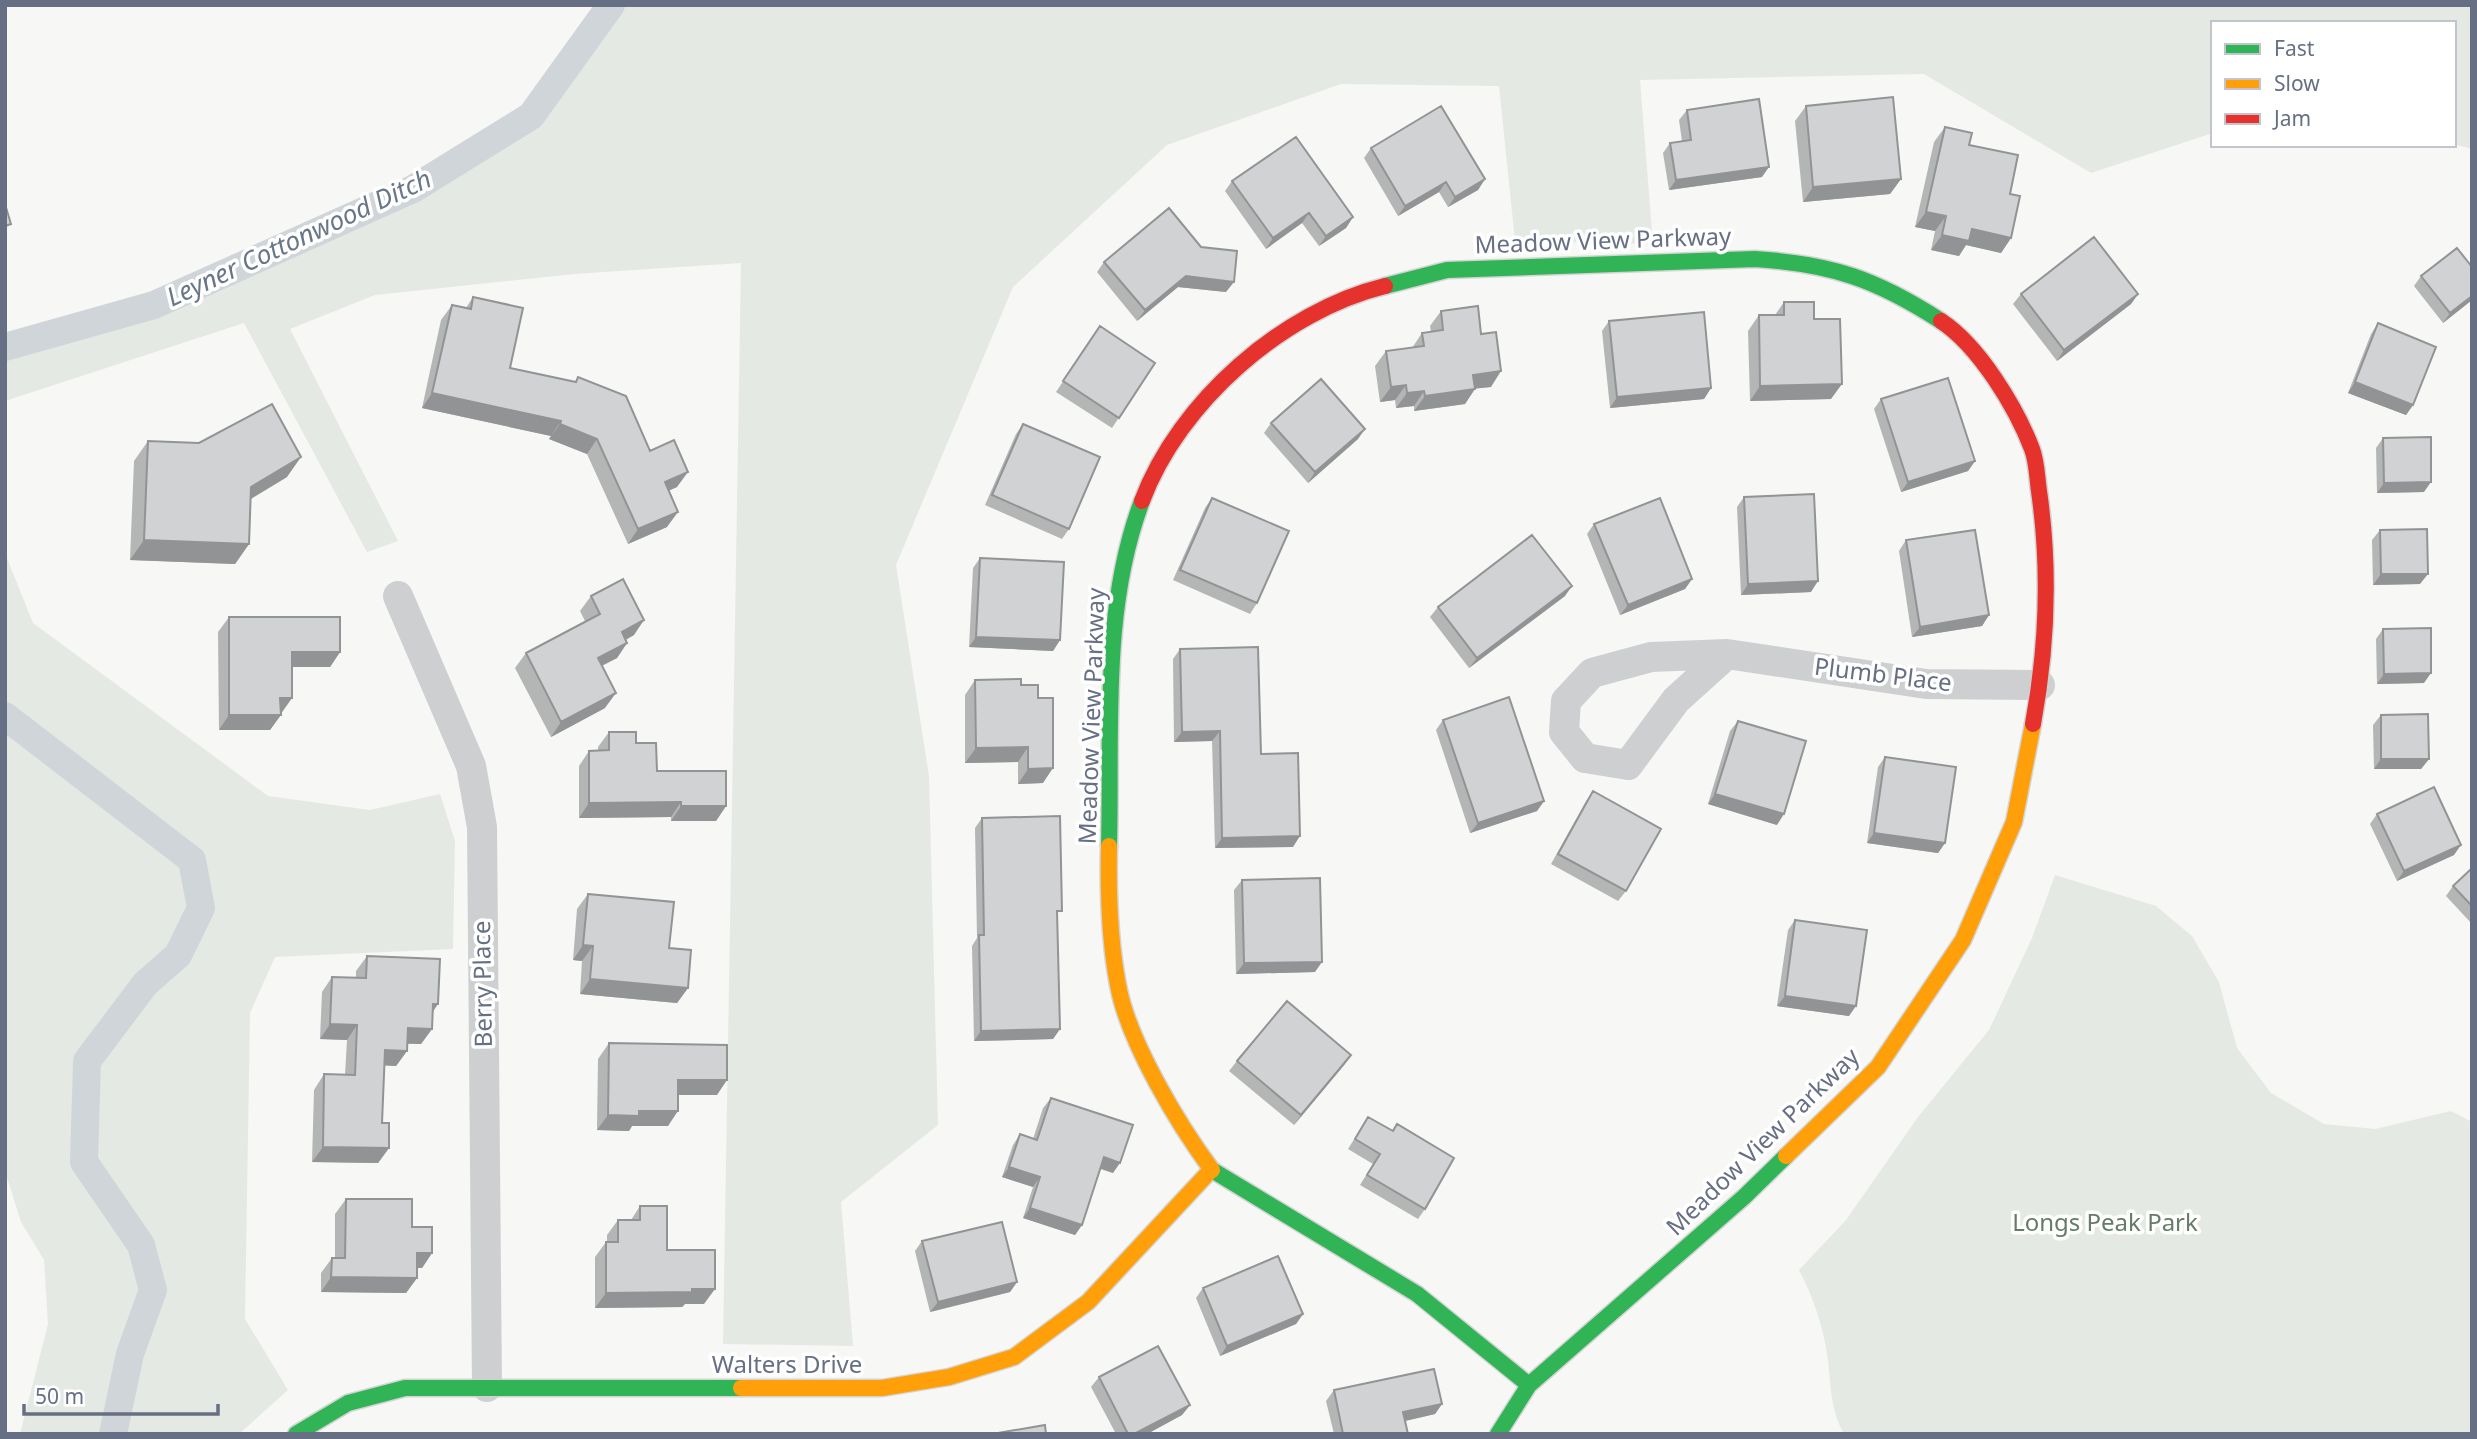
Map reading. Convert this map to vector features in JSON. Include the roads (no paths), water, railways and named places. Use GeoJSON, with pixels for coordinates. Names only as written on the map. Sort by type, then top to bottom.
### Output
{"type":"FeatureCollection","features":[{"type":"Feature","properties":{"kind":"street","name":"Meadow View Parkway"},"geometry":{"type":"LineString","coordinates":[[1498,1434],[1529,1385],[1744,1197],[1878,1067],[1963,940],[2014,822],[2040,685],[2047,548],[2033,451],[2004,393],[1982,362],[1948,326],[1903,297],[1853,275],[1802,262],[1766,260],[1581,263],[1447,270],[1355,293],[1275,336],[1202,401],[1150,479],[1120,572],[1114,623],[1108,900],[1118,987],[1147,1066],[1211,1170],[1417,1294],[1529,1385]]}},
{"type":"Feature","properties":{"kind":"street","name":"Berry Place"},"geometry":{"type":"LineString","coordinates":[[398,596],[471,766],[482,827],[487,1387]]}},
{"type":"Feature","properties":{"kind":"street","name":"Plumb Place"},"geometry":{"type":"LineString","coordinates":[[1727,654],[1676,700],[1628,765],[1585,758],[1564,732],[1566,701],[1592,673],[1651,657],[1727,654],[1926,684],[2040,685]]}},
{"type":"Feature","properties":{"kind":"street","name":"Walters Drive"},"geometry":{"type":"LineString","coordinates":[[296,1434],[316,1418],[359,1396],[405,1388],[882,1388],[949,1377],[1014,1357],[1088,1302],[1211,1170]]}},
{"type":"Feature","properties":{"kind":"waterway","name":"Leyner Cottonwood Ditch"},"geometry":{"type":"LineString","coordinates":[[5,347],[154,305],[413,189],[531,116],[611,5]]}},
{"type":"Feature","properties":{"kind":"waterway","name":"Leyner Cottonwood Ditch"},"geometry":{"type":"LineString","coordinates":[[5,716],[192,860],[201,908],[178,955],[145,984],[87,1061],[84,1162],[141,1245],[153,1290],[130,1354],[113,1434]]}},
{"type":"Feature","properties":{"kind":"park label","name":"Longs Peak Park"},"geometry":{"type":"Point","coordinates":[2105,1223]}}]}
